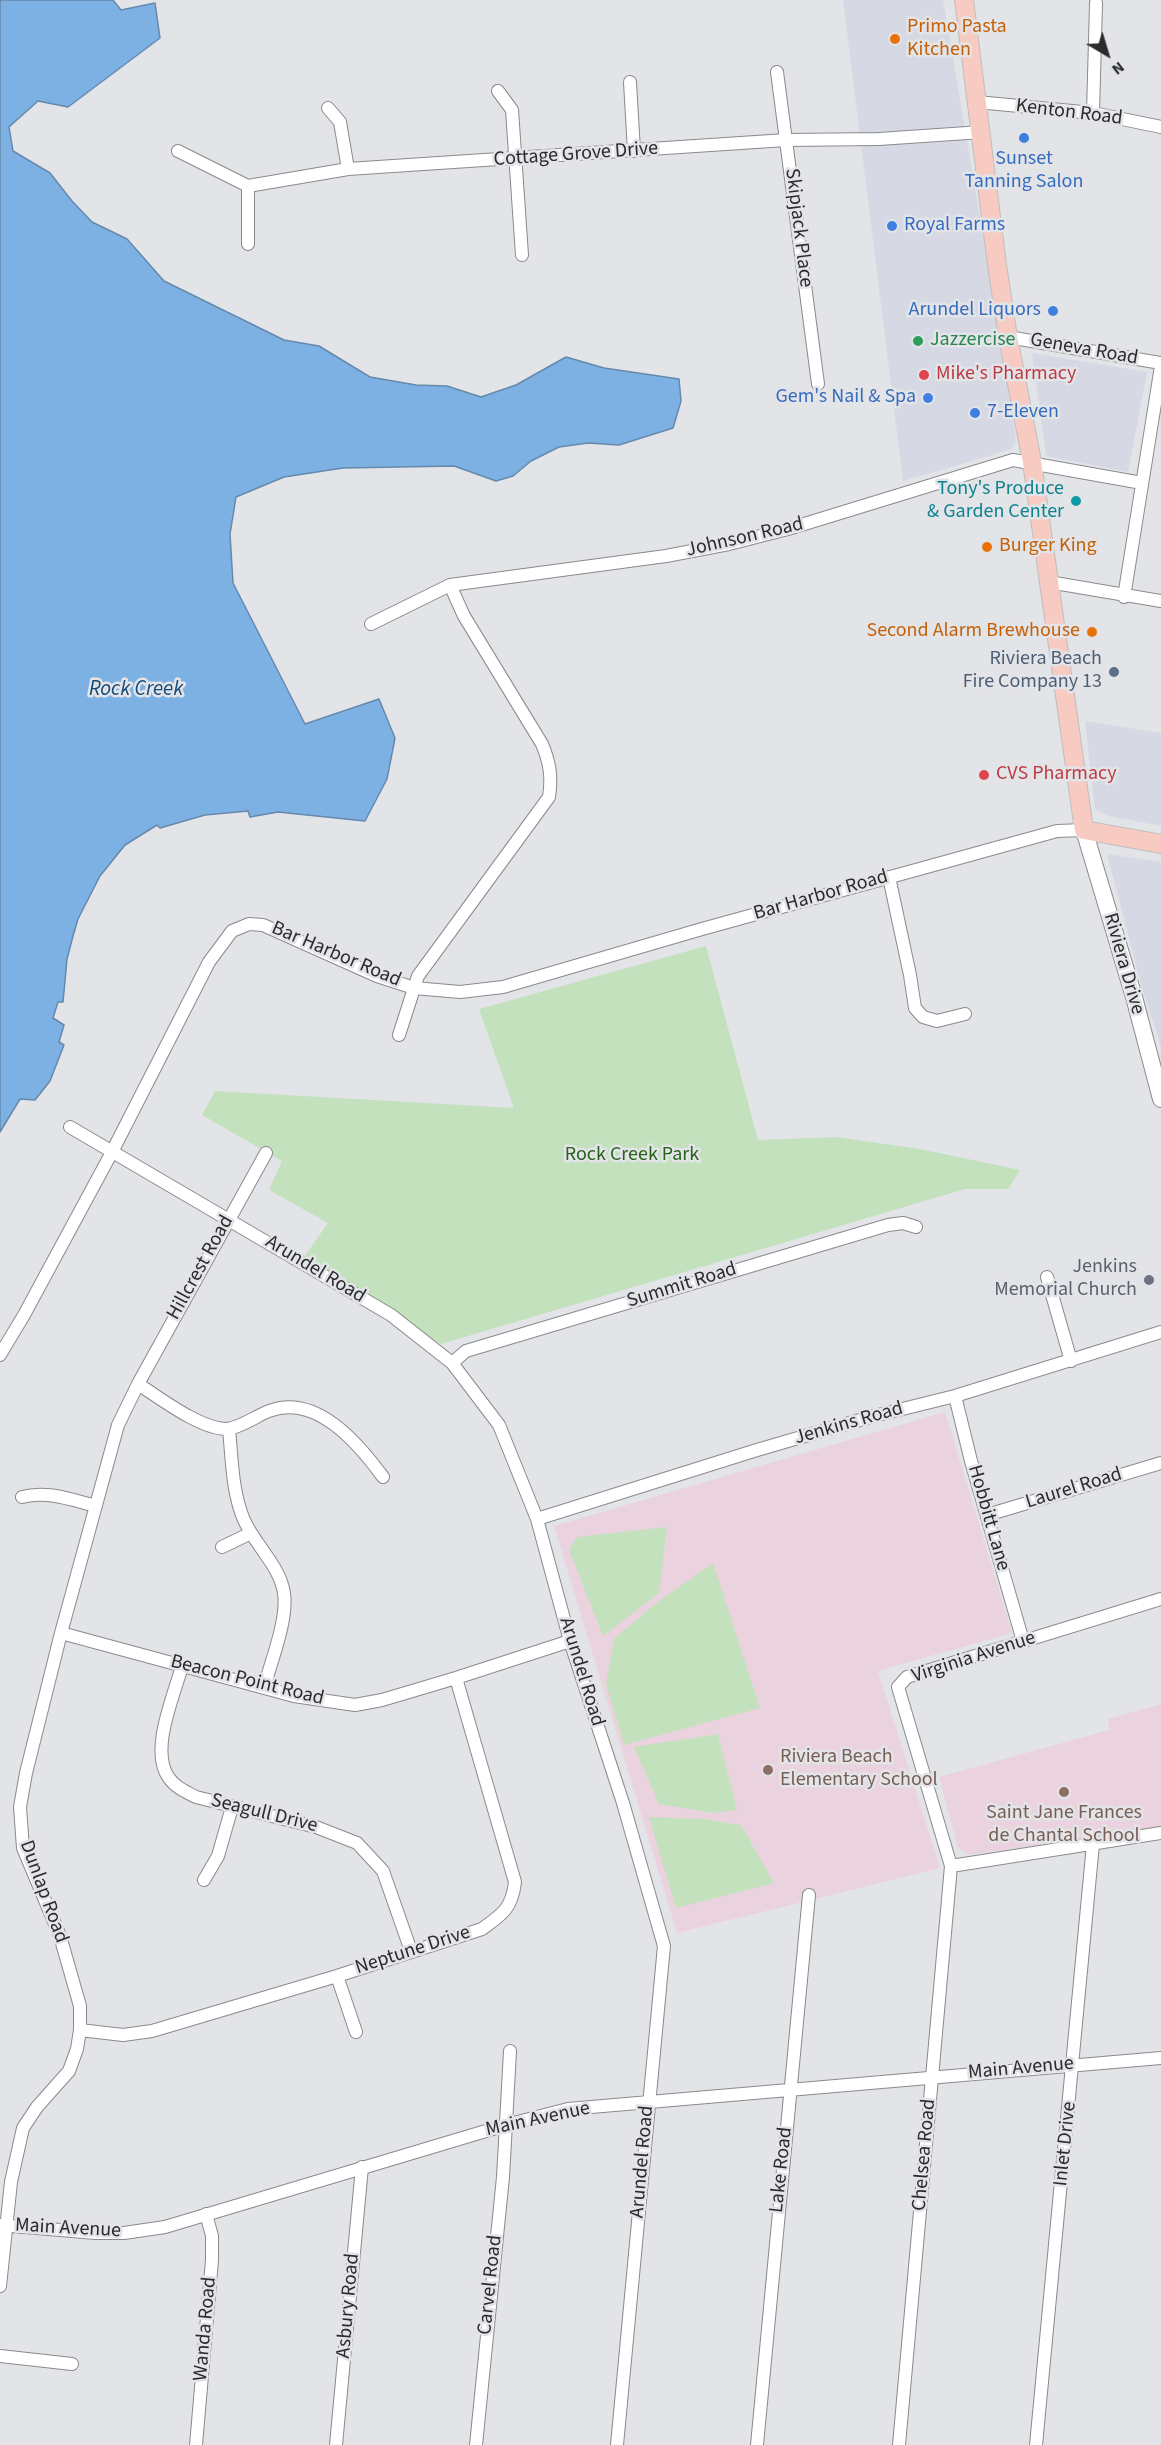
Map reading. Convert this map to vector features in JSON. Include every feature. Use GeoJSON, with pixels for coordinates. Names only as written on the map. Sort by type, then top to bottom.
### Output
{"type":"FeatureCollection","features":[{"type":"Feature","properties":{"kind":"main road"},"geometry":{"type":"LineString","coordinates":[[964,0],[997,265],[1032,462],[1084,830],[1161,843]]}},
{"type":"Feature","properties":{"kind":"street"},"geometry":{"type":"LineString","coordinates":[[1093,113],[1096,3]]}},
{"type":"Feature","properties":{"kind":"street","name":"Skipjack Place"},"geometry":{"type":"LineString","coordinates":[[777,72],[818,384]]}},
{"type":"Feature","properties":{"kind":"street"},"geometry":{"type":"LineString","coordinates":[[630,82],[634,151]]}},
{"type":"Feature","properties":{"kind":"street"},"geometry":{"type":"LineString","coordinates":[[498,91],[512,110],[522,255]]}},
{"type":"Feature","properties":{"kind":"street","name":"Kenton Road"},"geometry":{"type":"LineString","coordinates":[[977,102],[1093,113],[1161,127]]}},
{"type":"Feature","properties":{"kind":"street"},"geometry":{"type":"LineString","coordinates":[[328,108],[340,122],[348,169]]}},
{"type":"Feature","properties":{"kind":"street","name":"Cottage Grove Drive"},"geometry":{"type":"LineString","coordinates":[[248,186],[348,169],[786,140],[879,139],[982,132]]}},
{"type":"Feature","properties":{"kind":"street"},"geometry":{"type":"LineString","coordinates":[[178,151],[248,186],[248,244]]}},
{"type":"Feature","properties":{"kind":"street","name":"Geneva Road"},"geometry":{"type":"LineString","coordinates":[[1008,337],[1161,364]]}},
{"type":"Feature","properties":{"kind":"street"},"geometry":{"type":"LineString","coordinates":[[1124,597],[1161,364]]}},
{"type":"Feature","properties":{"kind":"street","name":"Johnson Road"},"geometry":{"type":"LineString","coordinates":[[371,624],[450,585],[666,556],[729,544],[788,530],[1013,460],[1142,483]]}},
{"type":"Feature","properties":{"kind":"street"},"geometry":{"type":"LineString","coordinates":[[1049,582],[1124,597],[1161,601]]}},
{"type":"Feature","properties":{"kind":"street"},"geometry":{"type":"LineString","coordinates":[[399,1035],[418,976],[549,797],[552,781],[549,763],[542,744],[464,616],[450,585]]}},
{"type":"Feature","properties":{"kind":"street","name":"Bar Harbor Road"},"geometry":{"type":"LineString","coordinates":[[0,1354],[24,1315],[112,1152],[209,962],[232,931],[249,924],[263,925],[377,976],[414,988],[460,992],[503,987],[1057,831],[1084,830]]}},
{"type":"Feature","properties":{"kind":"street","name":"Riviera Drive"},"geometry":{"type":"LineString","coordinates":[[1084,830],[1134,997],[1161,1099]]}},
{"type":"Feature","properties":{"kind":"street"},"geometry":{"type":"LineString","coordinates":[[889,877],[915,1008],[923,1017],[937,1022],[965,1014]]}},
{"type":"Feature","properties":{"kind":"street","name":"Arundel Road"},"geometry":{"type":"LineString","coordinates":[[70,1127],[391,1315],[452,1363],[499,1425],[537,1519],[570,1641],[623,1803],[664,1946],[617,2445]]}},
{"type":"Feature","properties":{"kind":"street","name":"Hillcrest Road"},"geometry":{"type":"LineString","coordinates":[[138,1384],[266,1153]]}},
{"type":"Feature","properties":{"kind":"street","name":"Summit Road"},"geometry":{"type":"LineString","coordinates":[[452,1363],[466,1351],[866,1232],[903,1223],[916,1227]]}},
{"type":"Feature","properties":{"kind":"street"},"geometry":{"type":"LineString","coordinates":[[1047,1277],[1071,1360]]}},
{"type":"Feature","properties":{"kind":"street","name":"Jenkins Road"},"geometry":{"type":"LineString","coordinates":[[537,1519],[822,1431],[955,1396],[1161,1332]]}},
{"type":"Feature","properties":{"kind":"street"},"geometry":{"type":"LineString","coordinates":[[138,1384],[191,1416],[216,1427],[229,1429],[270,1410],[301,1407],[332,1424],[349,1437],[382,1477]]}},
{"type":"Feature","properties":{"kind":"street","name":"Dunlap Road"},"geometry":{"type":"LineString","coordinates":[[0,2286],[3,2225],[10,2182],[23,2128],[37,2107],[69,2071],[77,2049],[80,2030],[80,2006],[61,1939],[23,1848],[20,1807],[26,1773],[61,1633],[118,1425],[138,1384]]}},
{"type":"Feature","properties":{"kind":"street","name":"Hobbitt Lane"},"geometry":{"type":"LineString","coordinates":[[955,1396],[1023,1641]]}},
{"type":"Feature","properties":{"kind":"street"},"geometry":{"type":"LineString","coordinates":[[229,1429],[239,1506],[251,1533],[274,1569],[284,1592],[283,1616],[264,1688]]}},
{"type":"Feature","properties":{"kind":"street","name":"Laurel Road"},"geometry":{"type":"LineString","coordinates":[[987,1515],[1161,1463]]}},
{"type":"Feature","properties":{"kind":"street"},"geometry":{"type":"LineString","coordinates":[[22,1497],[47,1494],[96,1506]]}},
{"type":"Feature","properties":{"kind":"street"},"geometry":{"type":"LineString","coordinates":[[222,1547],[251,1533]]}},
{"type":"Feature","properties":{"kind":"street","name":"Virginia Avenue"},"geometry":{"type":"LineString","coordinates":[[951,1866],[898,1687],[907,1677],[1161,1599]]}},
{"type":"Feature","properties":{"kind":"street","name":"Beacon Point Road"},"geometry":{"type":"LineString","coordinates":[[61,1633],[264,1688],[317,1700],[355,1704],[382,1700],[570,1641]]}},
{"type":"Feature","properties":{"kind":"street","name":"Seagull Drive"},"geometry":{"type":"LineString","coordinates":[[182,1666],[162,1737],[160,1756],[170,1780],[181,1790],[196,1797],[316,1827],[357,1844],[383,1871],[411,1951]]}},
{"type":"Feature","properties":{"kind":"street","name":"Neptune Drive"},"geometry":{"type":"LineString","coordinates":[[80,2030],[123,2035],[152,2031],[337,1976],[482,1929],[509,1907],[513,1895],[512,1865],[456,1678]]}},
{"type":"Feature","properties":{"kind":"street"},"geometry":{"type":"LineString","coordinates":[[204,1880],[218,1856],[232,1807]]}},
{"type":"Feature","properties":{"kind":"street"},"geometry":{"type":"LineString","coordinates":[[951,1866],[1161,1833]]}},
{"type":"Feature","properties":{"kind":"street","name":"Inlet Drive"},"geometry":{"type":"LineString","coordinates":[[1036,2445],[1093,1844]]}},
{"type":"Feature","properties":{"kind":"street","name":"Chelsea Road"},"geometry":{"type":"LineString","coordinates":[[899,2445],[951,1866]]}},
{"type":"Feature","properties":{"kind":"street","name":"Lake Road"},"geometry":{"type":"LineString","coordinates":[[757,2445],[809,1895]]}},
{"type":"Feature","properties":{"kind":"street"},"geometry":{"type":"LineString","coordinates":[[337,1976],[356,2032]]}},
{"type":"Feature","properties":{"kind":"street","name":"Carvel Road"},"geometry":{"type":"LineString","coordinates":[[476,2445],[506,2125],[510,2051]]}},
{"type":"Feature","properties":{"kind":"street","name":"Main Avenue"},"geometry":{"type":"LineString","coordinates":[[3,2225],[96,2233],[124,2233],[165,2227],[362,2167],[568,2109],[1161,2058]]}},
{"type":"Feature","properties":{"kind":"street","name":"Asbury Road"},"geometry":{"type":"LineString","coordinates":[[336,2445],[362,2167]]}},
{"type":"Feature","properties":{"kind":"street","name":"Wanda Road"},"geometry":{"type":"LineString","coordinates":[[196,2445],[212,2260],[212,2236],[206,2214]]}},
{"type":"Feature","properties":{"kind":"street"},"geometry":{"type":"LineString","coordinates":[[0,2356],[72,2364]]}},
{"type":"Feature","properties":{"kind":"shaded area"},"geometry":{"type":"Polygon","coordinates":[[[843,0],[943,0],[1016,441],[1012,449],[903,481],[843,0]]]}},
{"type":"Feature","properties":{"kind":"shaded area"},"geometry":{"type":"Polygon","coordinates":[[[1032,353],[1147,372],[1128,472],[1046,456],[1032,353]]]}},
{"type":"Feature","properties":{"kind":"shaded area"},"geometry":{"type":"Polygon","coordinates":[[[1085,721],[1161,733],[1161,826],[1109,816],[1095,809],[1085,721]]]}},
{"type":"Feature","properties":{"kind":"shaded area"},"geometry":{"type":"Polygon","coordinates":[[[1107,854],[1161,862],[1161,1046],[1142,988],[1107,854]]]}},
{"type":"Feature","properties":{"kind":"shaded area","name":"Riviera Beach Elementary School"},"geometry":{"type":"Polygon","coordinates":[[[945,1412],[1012,1633],[878,1671],[940,1868],[677,1933],[554,1526],[945,1412]]]}},
{"type":"Feature","properties":{"kind":"shaded area"},"geometry":{"type":"Polygon","coordinates":[[[1161,1704],[1161,1827],[968,1855],[958,1848],[939,1777],[1109,1730],[1108,1719],[1161,1704]]]}},
{"type":"Feature","properties":{"kind":"green space","name":"Rock Creek Park"},"geometry":{"type":"Polygon","coordinates":[[[706,946],[758,1140],[836,1137],[920,1149],[1020,1170],[1008,1189],[965,1189],[441,1344],[302,1260],[328,1223],[269,1190],[282,1161],[202,1115],[215,1091],[514,1108],[479,1009],[706,946]]]}},
{"type":"Feature","properties":{"kind":"green space"},"geometry":{"type":"Polygon","coordinates":[[[667,1527],[659,1593],[603,1636],[569,1550],[577,1537],[667,1527]]]}},
{"type":"Feature","properties":{"kind":"green space"},"geometry":{"type":"Polygon","coordinates":[[[713,1563],[760,1708],[624,1745],[606,1684],[614,1639],[655,1604],[713,1563]]]}},
{"type":"Feature","properties":{"kind":"green space"},"geometry":{"type":"Polygon","coordinates":[[[718,1734],[737,1810],[713,1813],[659,1804],[634,1747],[718,1734]]]}},
{"type":"Feature","properties":{"kind":"green space"},"geometry":{"type":"Polygon","coordinates":[[[649,1817],[704,1819],[741,1825],[774,1883],[676,1908],[649,1817]]]}},
{"type":"Feature","properties":{"kind":"water","name":"Rock Creek"},"geometry":{"type":"Polygon","coordinates":[[[0,0],[113,0],[121,10],[155,3],[160,38],[68,107],[38,101],[9,127],[13,151],[50,173],[92,222],[127,239],[164,281],[284,340],[319,346],[370,377],[416,385],[447,386],[481,397],[516,385],[566,357],[604,368],[679,379],[681,401],[673,428],[619,445],[588,443],[559,447],[531,461],[513,476],[496,481],[454,466],[343,468],[284,477],[236,497],[230,534],[233,583],[305,724],[379,699],[395,738],[387,779],[365,821],[278,812],[250,817],[248,811],[205,815],[160,828],[157,825],[125,845],[100,876],[78,919],[67,959],[63,1002],[58,1002],[53,1018],[64,1025],[59,1042],[64,1045],[50,1081],[35,1100],[20,1099],[0,1132],[0,0]]]}},
{"type":"Feature","properties":{"kind":"place","name":"Primo Pasta Kitchen"},"geometry":{"type":"Point","coordinates":[895,39]}},
{"type":"Feature","properties":{"kind":"place","name":"Sunset Tanning Salon"},"geometry":{"type":"Point","coordinates":[1024,138]}},
{"type":"Feature","properties":{"kind":"place","name":"Royal Farms"},"geometry":{"type":"Point","coordinates":[892,226]}},
{"type":"Feature","properties":{"kind":"place","name":"Arundel Liquors"},"geometry":{"type":"Point","coordinates":[1053,311]}},
{"type":"Feature","properties":{"kind":"place","name":"Jazzercise"},"geometry":{"type":"Point","coordinates":[918,341]}},
{"type":"Feature","properties":{"kind":"place","name":"Mike's Pharmacy"},"geometry":{"type":"Point","coordinates":[924,375]}},
{"type":"Feature","properties":{"kind":"place","name":"Gem's Nail & Spa"},"geometry":{"type":"Point","coordinates":[928,398]}},
{"type":"Feature","properties":{"kind":"place","name":"7-Eleven"},"geometry":{"type":"Point","coordinates":[975,413]}},
{"type":"Feature","properties":{"kind":"place","name":"Tony's Produce & Garden Center"},"geometry":{"type":"Point","coordinates":[1076,501]}},
{"type":"Feature","properties":{"kind":"place","name":"Burger King"},"geometry":{"type":"Point","coordinates":[987,547]}},
{"type":"Feature","properties":{"kind":"place","name":"Second Alarm Brewhouse"},"geometry":{"type":"Point","coordinates":[1092,632]}},
{"type":"Feature","properties":{"kind":"place","name":"Riviera Beach Fire Company 13"},"geometry":{"type":"Point","coordinates":[1114,672]}},
{"type":"Feature","properties":{"kind":"place","name":"CVS Pharmacy"},"geometry":{"type":"Point","coordinates":[984,775]}},
{"type":"Feature","properties":{"kind":"place","name":"Jenkins Memorial Church"},"geometry":{"type":"Point","coordinates":[1149,1280]}},
{"type":"Feature","properties":{"kind":"place","name":"Riviera Beach Elementary School"},"geometry":{"type":"Point","coordinates":[768,1770]}},
{"type":"Feature","properties":{"kind":"place","name":"Saint Jane Frances de Chantal School"},"geometry":{"type":"Point","coordinates":[1064,1792]}}]}
